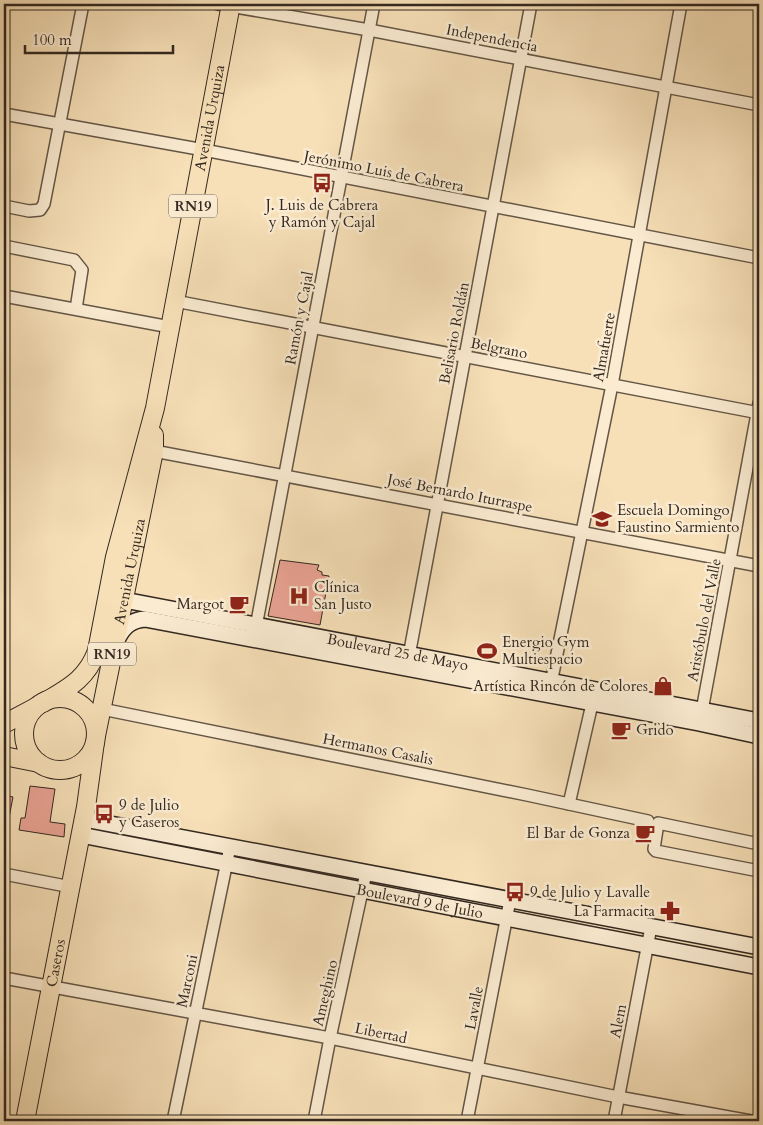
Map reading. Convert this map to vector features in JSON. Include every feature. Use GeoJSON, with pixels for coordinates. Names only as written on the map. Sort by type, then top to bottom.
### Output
{"type":"FeatureCollection","features":[{"type":"Feature","properties":{"kind":"main road","name":"Avenida Urquiza"},"geometry":{"type":"LineString","coordinates":[[41,704],[82,678],[97,651],[115,556],[155,408],[204,150],[226,5]]}},
{"type":"Feature","properties":{"kind":"main road","name":"Avenida Urquiza"},"geometry":{"type":"LineString","coordinates":[[96,739],[154,451],[155,408]]}},
{"type":"Feature","properties":{"kind":"main road"},"geometry":{"type":"LineString","coordinates":[[97,651],[105,636],[113,610],[117,603],[124,600]]}},
{"type":"Feature","properties":{"kind":"main road","name":"Boulevard 25 de Mayo"},"geometry":{"type":"LineString","coordinates":[[124,600],[255,632],[701,717],[759,736]]}},
{"type":"Feature","properties":{"kind":"main road","name":"Boulevard 25 de Mayo"},"geometry":{"type":"LineString","coordinates":[[114,646],[124,628],[138,620],[145,619],[255,632]]}},
{"type":"Feature","properties":{"kind":"main road","name":"Boulevard 25 de Mayo"},"geometry":{"type":"LineString","coordinates":[[550,688],[592,704],[701,717],[759,721]]}},
{"type":"Feature","properties":{"kind":"main road","name":"RN19"},"geometry":{"type":"LineString","coordinates":[[4,724],[41,704],[60,699],[77,703],[86,710],[92,719],[96,739],[91,752],[84,760],[76,766],[65,770]]}},
{"type":"Feature","properties":{"kind":"main road","name":"RN19"},"geometry":{"type":"LineString","coordinates":[[39,763],[28,751],[24,735],[28,719],[41,704]]}},
{"type":"Feature","properties":{"kind":"main road","name":"Caseros"},"geometry":{"type":"LineString","coordinates":[[25,1121],[84,820],[96,739]]}},
{"type":"Feature","properties":{"kind":"main road"},"geometry":{"type":"LineString","coordinates":[[4,756],[39,763],[54,770],[65,770]]}},
{"type":"Feature","properties":{"kind":"main road","name":"Caseros"},"geometry":{"type":"LineString","coordinates":[[65,770],[79,779],[83,786],[84,820]]}},
{"type":"Feature","properties":{"kind":"main road","name":"Boulevard 9 de Julio"},"geometry":{"type":"LineString","coordinates":[[84,820],[759,946]]}},
{"type":"Feature","properties":{"kind":"main road","name":"Boulevard 9 de Julio"},"geometry":{"type":"LineString","coordinates":[[84,820],[226,865],[759,968]]}},
{"type":"Feature","properties":{"kind":"street"},"geometry":{"type":"LineString","coordinates":[[4,206],[30,211],[40,210],[44,204],[83,4]]}},
{"type":"Feature","properties":{"kind":"street","name":"Ramón y Cajal"},"geometry":{"type":"LineString","coordinates":[[255,632],[374,4]]}},
{"type":"Feature","properties":{"kind":"street","name":"Belisario Roldán"},"geometry":{"type":"LineString","coordinates":[[408,661],[530,4]]}},
{"type":"Feature","properties":{"kind":"street","name":"Almafuerte"},"geometry":{"type":"LineString","coordinates":[[550,688],[612,385],[681,4]]}},
{"type":"Feature","properties":{"kind":"street","name":"Independencia"},"geometry":{"type":"LineString","coordinates":[[226,5],[369,30],[759,105]]}},
{"type":"Feature","properties":{"kind":"street","name":"Jerónimo Luis de Cabrera"},"geometry":{"type":"LineString","coordinates":[[4,114],[204,150],[759,258]]}},
{"type":"Feature","properties":{"kind":"street"},"geometry":{"type":"LineString","coordinates":[[4,246],[74,260],[78,263],[82,270],[76,309]]}},
{"type":"Feature","properties":{"kind":"street"},"geometry":{"type":"LineString","coordinates":[[4,296],[170,327]]}},
{"type":"Feature","properties":{"kind":"street","name":"Belgrano"},"geometry":{"type":"LineString","coordinates":[[175,300],[612,385],[759,409]]}},
{"type":"Feature","properties":{"kind":"street","name":"Aristóbulo del Valle"},"geometry":{"type":"LineString","coordinates":[[701,717],[759,409]]}},
{"type":"Feature","properties":{"kind":"street","name":"José Bernardo Iturraspe"},"geometry":{"type":"LineString","coordinates":[[154,451],[759,566]]}},
{"type":"Feature","properties":{"kind":"street"},"geometry":{"type":"LineString","coordinates":[[570,804],[592,704]]}},
{"type":"Feature","properties":{"kind":"street","name":"Hermanos Casalis"},"geometry":{"type":"LineString","coordinates":[[102,709],[759,844]]}},
{"type":"Feature","properties":{"kind":"street"},"geometry":{"type":"LineString","coordinates":[[653,822],[654,849],[656,851],[759,871]]}},
{"type":"Feature","properties":{"kind":"street","name":"Marconi"},"geometry":{"type":"LineString","coordinates":[[173,1121],[230,847]]}},
{"type":"Feature","properties":{"kind":"street","name":"Ameghino"},"geometry":{"type":"LineString","coordinates":[[314,1121],[366,872]]}},
{"type":"Feature","properties":{"kind":"street"},"geometry":{"type":"LineString","coordinates":[[4,874],[71,887]]}},
{"type":"Feature","properties":{"kind":"street","name":"Lavalle"},"geometry":{"type":"LineString","coordinates":[[467,1121],[510,900]]}},
{"type":"Feature","properties":{"kind":"street","name":"Alem"},"geometry":{"type":"LineString","coordinates":[[614,1121],[652,927]]}},
{"type":"Feature","properties":{"kind":"street","name":"Libertad"},"geometry":{"type":"LineString","coordinates":[[4,978],[330,1038],[618,1097],[750,1121]]}},
{"type":"Feature","properties":{"kind":"building","name":"Clínica San Justo"},"geometry":{"type":"Polygon","coordinates":[[[280,560],[319,565],[317,570],[322,572],[322,575],[329,576],[320,625],[268,616],[280,560]]]}},
{"type":"Feature","properties":{"kind":"building"},"geometry":{"type":"Polygon","coordinates":[[[30,786],[55,789],[50,822],[65,824],[64,837],[19,830],[21,818],[25,818],[30,786]]]}},
{"type":"Feature","properties":{"kind":"building"},"geometry":{"type":"Polygon","coordinates":[[[4,795],[13,797],[8,823],[4,823],[4,795]]]}},
{"type":"Feature","properties":{"kind":"place","name":"J. Luis de Cabrera y Ramón y Cajal"},"geometry":{"type":"Point","coordinates":[322,183]}},
{"type":"Feature","properties":{"kind":"place","name":"Escuela Domingo Faustino Sarmiento"},"geometry":{"type":"Point","coordinates":[602,519]}},
{"type":"Feature","properties":{"kind":"place","name":"Clínica San Justo"},"geometry":{"type":"Point","coordinates":[299,596]}},
{"type":"Feature","properties":{"kind":"place","name":"Margot"},"geometry":{"type":"Point","coordinates":[239,604]}},
{"type":"Feature","properties":{"kind":"place","name":"Energio Gym Multiespacio"},"geometry":{"type":"Point","coordinates":[487,651]}},
{"type":"Feature","properties":{"kind":"place","name":"Artística Rincón de Colores"},"geometry":{"type":"Point","coordinates":[663,686]}},
{"type":"Feature","properties":{"kind":"place","name":"Grido"},"geometry":{"type":"Point","coordinates":[621,730]}},
{"type":"Feature","properties":{"kind":"place","name":"9 de Julio y Caseros"},"geometry":{"type":"Point","coordinates":[104,814]}},
{"type":"Feature","properties":{"kind":"place","name":"El Bar de Gonza"},"geometry":{"type":"Point","coordinates":[645,833]}},
{"type":"Feature","properties":{"kind":"place","name":"9 de Julio y Lavalle"},"geometry":{"type":"Point","coordinates":[515,892]}},
{"type":"Feature","properties":{"kind":"place","name":"La Farmacita"},"geometry":{"type":"Point","coordinates":[670,911]}}]}
